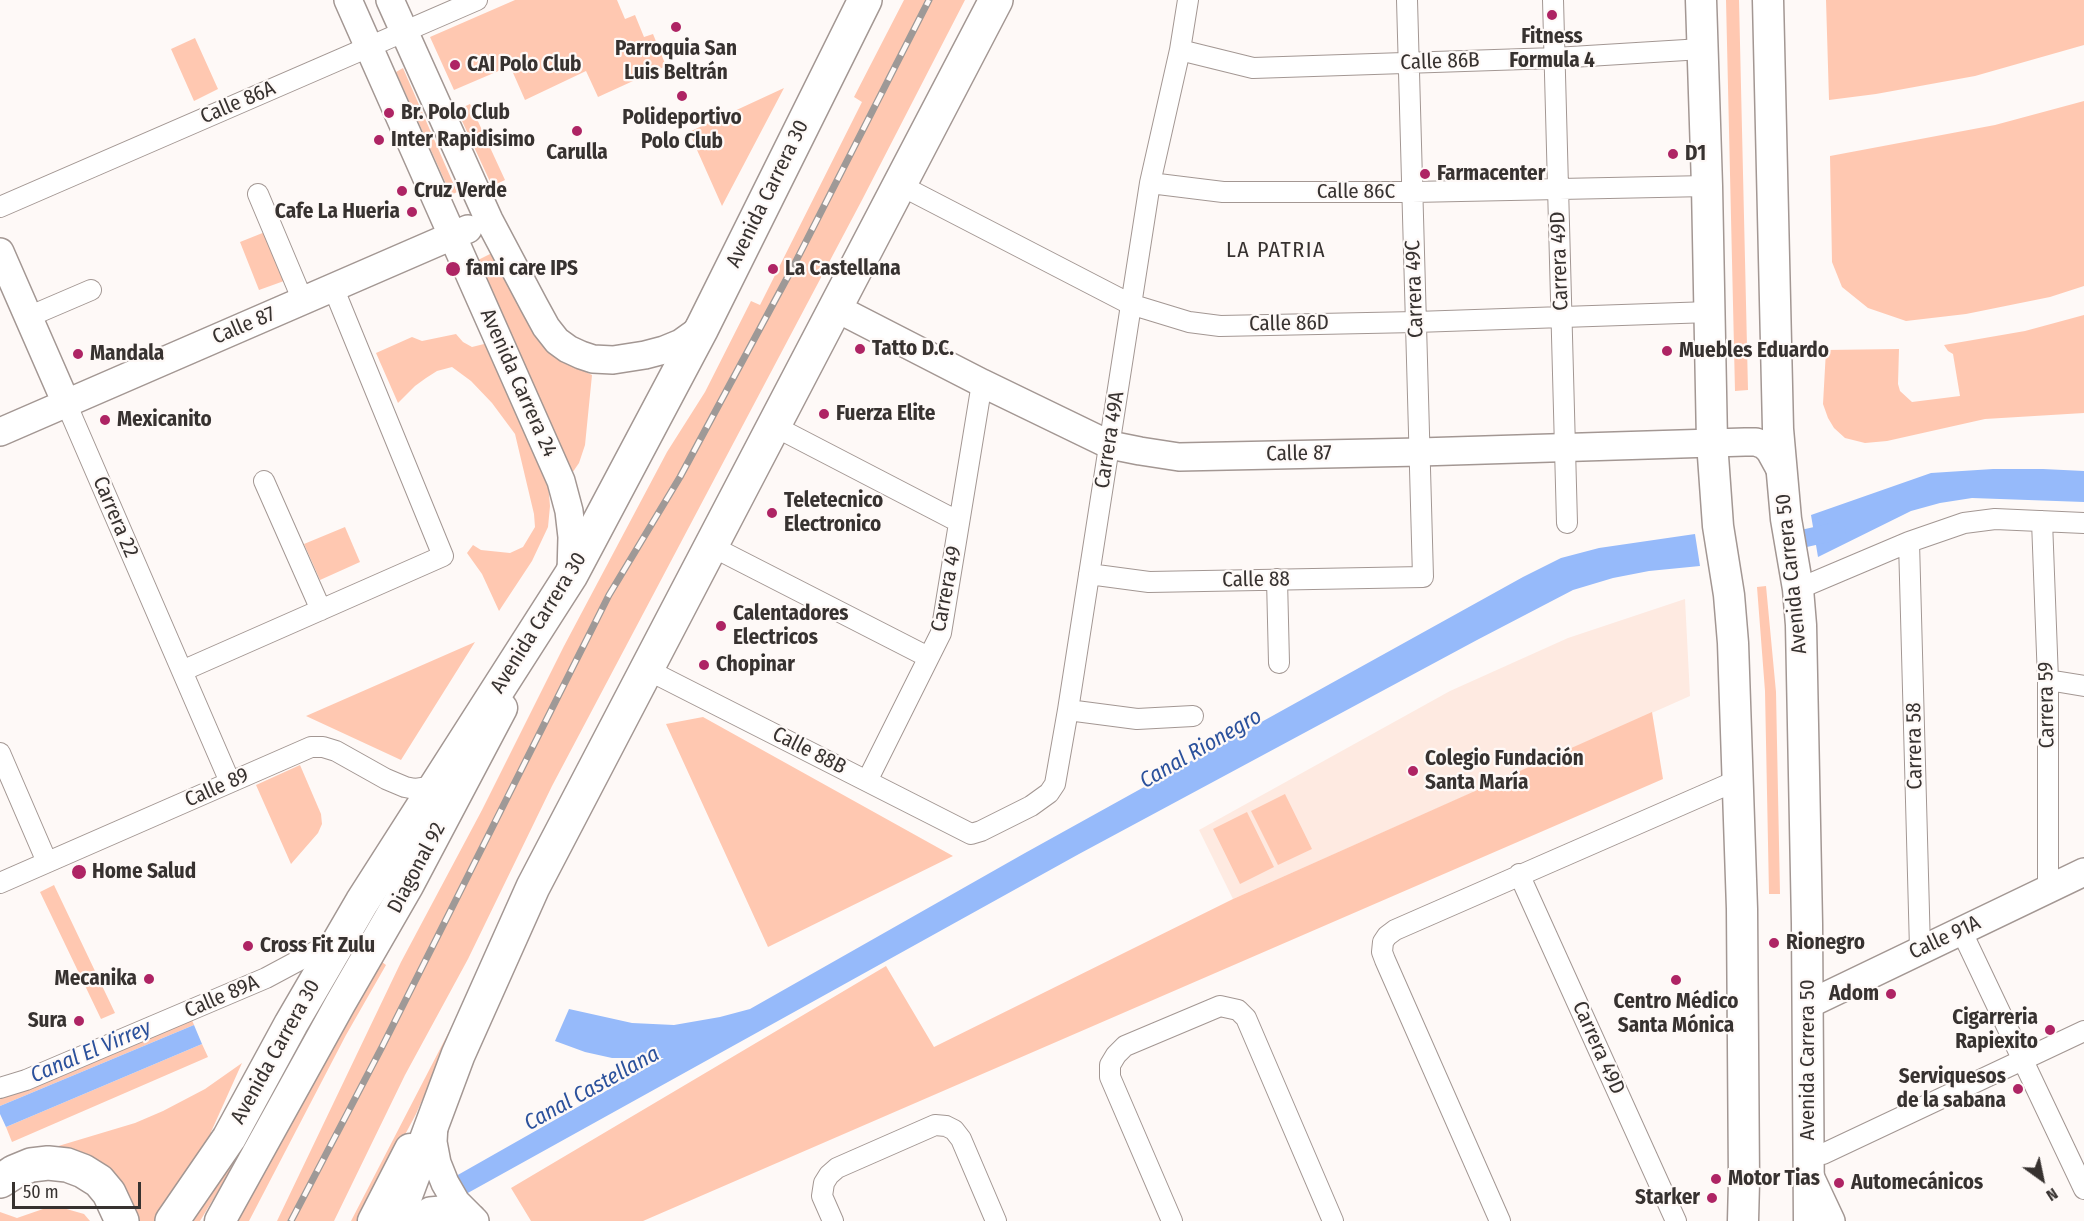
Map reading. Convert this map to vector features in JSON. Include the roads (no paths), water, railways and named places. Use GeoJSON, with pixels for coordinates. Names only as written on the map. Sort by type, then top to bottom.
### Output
{"type":"FeatureCollection","features":[{"type":"Feature","properties":{"kind":"highway","name":"Avenida Carrera 30"},"geometry":{"type":"LineString","coordinates":[[172,1221],[229,1138],[340,938],[571,575],[702,328],[865,0]]}},
{"type":"Feature","properties":{"kind":"highway"},"geometry":{"type":"LineString","coordinates":[[396,1221],[458,1056],[532,886],[996,0]]}},
{"type":"Feature","properties":{"kind":"highway"},"geometry":{"type":"LineString","coordinates":[[0,1181],[14,1172],[31,1166],[48,1163],[67,1165],[99,1181],[109,1193],[122,1221]]}},
{"type":"Feature","properties":{"kind":"main road"},"geometry":{"type":"LineString","coordinates":[[1701,0],[1712,442],[1718,526],[1732,619],[1738,780],[1742,933],[1743,1221]]}},
{"type":"Feature","properties":{"kind":"main road","name":"Avenida Carrera 50"},"geometry":{"type":"LineString","coordinates":[[1768,0],[1777,402],[1781,471],[1786,519],[1798,589],[1802,649],[1807,1005],[1816,1164],[1809,1221]]}},
{"type":"Feature","properties":{"kind":"main road","name":"Diagonal 92"},"geometry":{"type":"LineString","coordinates":[[220,1221],[408,886],[571,575]]}},
{"type":"Feature","properties":{"kind":"main road"},"geometry":{"type":"LineString","coordinates":[[373,1221],[458,1056]]}},
{"type":"Feature","properties":{"kind":"street","name":"Avenida Carrera 24"},"geometry":{"type":"LineString","coordinates":[[348,0],[561,481],[569,511],[572,537],[571,575]]}},
{"type":"Feature","properties":{"kind":"street"},"geometry":{"type":"LineString","coordinates":[[390,0],[489,220],[546,327],[557,341],[568,349],[593,359],[613,360],[664,350],[681,343],[702,328]]}},
{"type":"Feature","properties":{"kind":"street","name":"Calle 86A"},"geometry":{"type":"LineString","coordinates":[[0,207],[477,0]]}},
{"type":"Feature","properties":{"kind":"street","name":"Carrera 49A"},"geometry":{"type":"LineString","coordinates":[[971,834],[1031,806],[1050,793],[1055,784],[1150,183],[1180,50],[1188,0]]}},
{"type":"Feature","properties":{"kind":"street","name":"Carrera 49C"},"geometry":{"type":"LineString","coordinates":[[1407,0],[1423,577]]}},
{"type":"Feature","properties":{"kind":"street","name":"Carrera 49D"},"geometry":{"type":"LineString","coordinates":[[1553,0],[1567,523]]}},
{"type":"Feature","properties":{"kind":"street","name":"Calle 86B"},"geometry":{"type":"LineString","coordinates":[[1180,50],[1252,68],[1555,58],[1702,49]]}},
{"type":"Feature","properties":{"kind":"street","name":"Calle 86C"},"geometry":{"type":"LineString","coordinates":[[1150,183],[1222,192],[1412,192],[1707,186]]}},
{"type":"Feature","properties":{"kind":"street","name":"Calle 86D"},"geometry":{"type":"LineString","coordinates":[[900,185],[1130,304],[1189,322],[1220,326],[1710,312]]}},
{"type":"Feature","properties":{"kind":"street"},"geometry":{"type":"LineString","coordinates":[[258,194],[303,300]]}},
{"type":"Feature","properties":{"kind":"street","name":"Calle 87"},"geometry":{"type":"LineString","coordinates":[[0,432],[489,220]]}},
{"type":"Feature","properties":{"kind":"street","name":"Carrera 22"},"geometry":{"type":"LineString","coordinates":[[0,252],[230,782]]}},
{"type":"Feature","properties":{"kind":"street"},"geometry":{"type":"LineString","coordinates":[[182,671],[443,556],[333,287]]}},
{"type":"Feature","properties":{"kind":"street"},"geometry":{"type":"LineString","coordinates":[[28,317],[91,290]]}},
{"type":"Feature","properties":{"kind":"street","name":"Calle 87"},"geometry":{"type":"LineString","coordinates":[[836,308],[1110,445],[1179,457],[1756,442],[1764,445],[1770,451],[1781,471]]}},
{"type":"Feature","properties":{"kind":"street","name":"Carrera 49"},"geometry":{"type":"LineString","coordinates":[[867,781],[941,633],[982,383]]}},
{"type":"Feature","properties":{"kind":"street"},"geometry":{"type":"LineString","coordinates":[[774,426],[959,522]]}},
{"type":"Feature","properties":{"kind":"street"},"geometry":{"type":"LineString","coordinates":[[264,481],[321,610]]}},
{"type":"Feature","properties":{"kind":"street"},"geometry":{"type":"LineString","coordinates":[[1798,589],[1909,542],[1964,523],[1995,519],[2084,523]]}},
{"type":"Feature","properties":{"kind":"street","name":"Carrera 59"},"geometry":{"type":"LineString","coordinates":[[2042,520],[2048,680],[2048,889]]}},
{"type":"Feature","properties":{"kind":"street","name":"Carrera 58"},"geometry":{"type":"LineString","coordinates":[[1909,542],[1920,950]]}},
{"type":"Feature","properties":{"kind":"street"},"geometry":{"type":"LineString","coordinates":[[711,546],[928,657]]}},
{"type":"Feature","properties":{"kind":"street","name":"Calle 88"},"geometry":{"type":"LineString","coordinates":[[1089,574],[1149,582],[1423,577]]}},
{"type":"Feature","properties":{"kind":"street"},"geometry":{"type":"LineString","coordinates":[[1276,579],[1279,663]]}},
{"type":"Feature","properties":{"kind":"street","name":"Calle 88B"},"geometry":{"type":"LineString","coordinates":[[646,669],[971,834]]}},
{"type":"Feature","properties":{"kind":"street"},"geometry":{"type":"LineString","coordinates":[[2048,680],[2084,686]]}},
{"type":"Feature","properties":{"kind":"street"},"geometry":{"type":"LineString","coordinates":[[1068,710],[1137,718],[1193,716]]}},
{"type":"Feature","properties":{"kind":"street","name":"Calle 89"},"geometry":{"type":"LineString","coordinates":[[0,883],[311,747],[323,747],[336,751],[396,784],[415,789],[436,786]]}},
{"type":"Feature","properties":{"kind":"street"},"geometry":{"type":"LineString","coordinates":[[0,753],[47,862]]}},
{"type":"Feature","properties":{"kind":"street"},"geometry":{"type":"LineString","coordinates":[[1500,1221],[1385,960],[1382,952],[1383,942],[1395,930],[1738,780]]}},
{"type":"Feature","properties":{"kind":"street","name":"Calle 91A"},"geometry":{"type":"LineString","coordinates":[[1807,1005],[2084,872]]}},
{"type":"Feature","properties":{"kind":"street","name":"Carrera 49D"},"geometry":{"type":"LineString","coordinates":[[1519,874],[1676,1221]]}},
{"type":"Feature","properties":{"kind":"street"},"geometry":{"type":"LineString","coordinates":[[1961,930],[2084,1189]]}},
{"type":"Feature","properties":{"kind":"street","name":"Calle 89A"},"geometry":{"type":"LineString","coordinates":[[0,1088],[26,1080],[266,978],[340,938]]}},
{"type":"Feature","properties":{"kind":"street"},"geometry":{"type":"LineString","coordinates":[[1172,1221],[1110,1077],[1110,1065],[1125,1046],[1220,1006],[1238,1010],[1246,1017],[1333,1221]]}},
{"type":"Feature","properties":{"kind":"street"},"geometry":{"type":"LineString","coordinates":[[1831,1221],[1816,1164],[2084,1031]]}},
{"type":"Feature","properties":{"kind":"street"},"geometry":{"type":"LineString","coordinates":[[434,1120],[435,1152],[445,1183],[456,1202],[473,1220]]}},
{"type":"Feature","properties":{"kind":"street"},"geometry":{"type":"LineString","coordinates":[[833,1221],[822,1196],[828,1175],[837,1168],[935,1125],[946,1126],[954,1130],[961,1139],[996,1221]]}},
{"type":"Feature","properties":{"kind":"street"},"geometry":{"type":"LineString","coordinates":[[415,1221],[430,1211],[441,1210],[462,1213],[473,1220]]}},
{"type":"Feature","properties":{"kind":"water"},"geometry":{"type":"Polygon","coordinates":[[[1993,469],[2084,471],[2084,502],[1972,498],[1940,503],[1911,511],[1818,557],[1811,515],[1931,473],[1993,469]]]}},
{"type":"Feature","properties":{"kind":"water"},"geometry":{"type":"Polygon","coordinates":[[[1695,534],[1700,566],[1649,571],[1613,578],[1573,590],[1079,854],[466,1194],[456,1176],[664,1058],[612,1058],[585,1052],[555,1041],[569,1009],[632,1023],[674,1025],[750,1009],[1025,853],[1523,577],[1561,558],[1599,548],[1695,534]]]}},
{"type":"Feature","properties":{"kind":"water"},"geometry":{"type":"Polygon","coordinates":[[[194,1025],[202,1044],[6,1127],[0,1114],[0,1106],[194,1025]]]}},
{"type":"Feature","properties":{"kind":"waterway","name":"Canal Rionegro"},"geometry":{"type":"LineString","coordinates":[[1806,538],[1837,531]]}},
{"type":"Feature","properties":{"kind":"railway"},"geometry":{"type":"LineString","coordinates":[[291,1221],[382,1047],[609,595],[680,477],[793,267],[929,0]]}},
{"type":"Feature","properties":{"kind":"place","name":"Fitness Formula 4"},"geometry":{"type":"Point","coordinates":[1552,15]}},
{"type":"Feature","properties":{"kind":"place","name":"Parroquia San Luis Beltrán"},"geometry":{"type":"Point","coordinates":[676,27]}},
{"type":"Feature","properties":{"kind":"place","name":"CAI Polo Club"},"geometry":{"type":"Point","coordinates":[455,65]}},
{"type":"Feature","properties":{"kind":"place","name":"Polideportivo Polo Club"},"geometry":{"type":"Point","coordinates":[682,96]}},
{"type":"Feature","properties":{"kind":"place","name":"Br. Polo Club"},"geometry":{"type":"Point","coordinates":[389,113]}},
{"type":"Feature","properties":{"kind":"place","name":"Carulla"},"geometry":{"type":"Point","coordinates":[577,131]}},
{"type":"Feature","properties":{"kind":"place","name":"Inter Rapidisimo"},"geometry":{"type":"Point","coordinates":[379,140]}},
{"type":"Feature","properties":{"kind":"place","name":"D1"},"geometry":{"type":"Point","coordinates":[1673,154]}},
{"type":"Feature","properties":{"kind":"place","name":"Farmacenter"},"geometry":{"type":"Point","coordinates":[1425,174]}},
{"type":"Feature","properties":{"kind":"place","name":"Cruz Verde"},"geometry":{"type":"Point","coordinates":[402,191]}},
{"type":"Feature","properties":{"kind":"place","name":"Cafe La Hueria"},"geometry":{"type":"Point","coordinates":[412,212]}},
{"type":"Feature","properties":{"kind":"place","name":"fami care IPS"},"geometry":{"type":"Point","coordinates":[453,269]}},
{"type":"Feature","properties":{"kind":"place","name":"La Castellana"},"geometry":{"type":"Point","coordinates":[773,269]}},
{"type":"Feature","properties":{"kind":"place","name":"Tatto D.C."},"geometry":{"type":"Point","coordinates":[860,349]}},
{"type":"Feature","properties":{"kind":"place","name":"Muebles Eduardo"},"geometry":{"type":"Point","coordinates":[1667,351]}},
{"type":"Feature","properties":{"kind":"place","name":"Mandala"},"geometry":{"type":"Point","coordinates":[78,354]}},
{"type":"Feature","properties":{"kind":"place","name":"Fuerza Elite"},"geometry":{"type":"Point","coordinates":[824,414]}},
{"type":"Feature","properties":{"kind":"place","name":"Mexicanito"},"geometry":{"type":"Point","coordinates":[105,420]}},
{"type":"Feature","properties":{"kind":"place","name":"Teletecnico Electronico"},"geometry":{"type":"Point","coordinates":[772,513]}},
{"type":"Feature","properties":{"kind":"place","name":"Calentadores Electricos"},"geometry":{"type":"Point","coordinates":[721,626]}},
{"type":"Feature","properties":{"kind":"place","name":"Chopinar"},"geometry":{"type":"Point","coordinates":[704,665]}},
{"type":"Feature","properties":{"kind":"place","name":"Colegio Fundación Santa María"},"geometry":{"type":"Point","coordinates":[1413,771]}},
{"type":"Feature","properties":{"kind":"place","name":"Home Salud"},"geometry":{"type":"Point","coordinates":[79,872]}},
{"type":"Feature","properties":{"kind":"place","name":"Rionegro"},"geometry":{"type":"Point","coordinates":[1774,943]}},
{"type":"Feature","properties":{"kind":"place","name":"Cross Fit Zulu"},"geometry":{"type":"Point","coordinates":[248,946]}},
{"type":"Feature","properties":{"kind":"place","name":"Mecanika"},"geometry":{"type":"Point","coordinates":[149,979]}},
{"type":"Feature","properties":{"kind":"place","name":"Centro Médico Santa Mónica"},"geometry":{"type":"Point","coordinates":[1676,980]}},
{"type":"Feature","properties":{"kind":"place","name":"Adom"},"geometry":{"type":"Point","coordinates":[1891,994]}},
{"type":"Feature","properties":{"kind":"place","name":"Sura"},"geometry":{"type":"Point","coordinates":[79,1021]}},
{"type":"Feature","properties":{"kind":"place","name":"Cigarreria Rapiexito"},"geometry":{"type":"Point","coordinates":[2050,1030]}},
{"type":"Feature","properties":{"kind":"place","name":"Serviquesos de la sabana"},"geometry":{"type":"Point","coordinates":[2018,1089]}},
{"type":"Feature","properties":{"kind":"place","name":"Motor Tias"},"geometry":{"type":"Point","coordinates":[1716,1179]}},
{"type":"Feature","properties":{"kind":"place","name":"Automecánicos"},"geometry":{"type":"Point","coordinates":[1839,1183]}},
{"type":"Feature","properties":{"kind":"place","name":"Starker"},"geometry":{"type":"Point","coordinates":[1712,1198]}},
{"type":"Feature","properties":{"kind":"district","name":"LA PATRIA"},"geometry":{"type":"Point","coordinates":[1276,251]}},
{"type":"Feature","properties":{"kind":"water label","name":"Canal El Virrey"},"geometry":{"type":"Point","coordinates":[91,1052]}},
{"type":"Feature","properties":{"kind":"water label","name":"Canal Castellana"},"geometry":{"type":"Point","coordinates":[592,1089]}}]}
